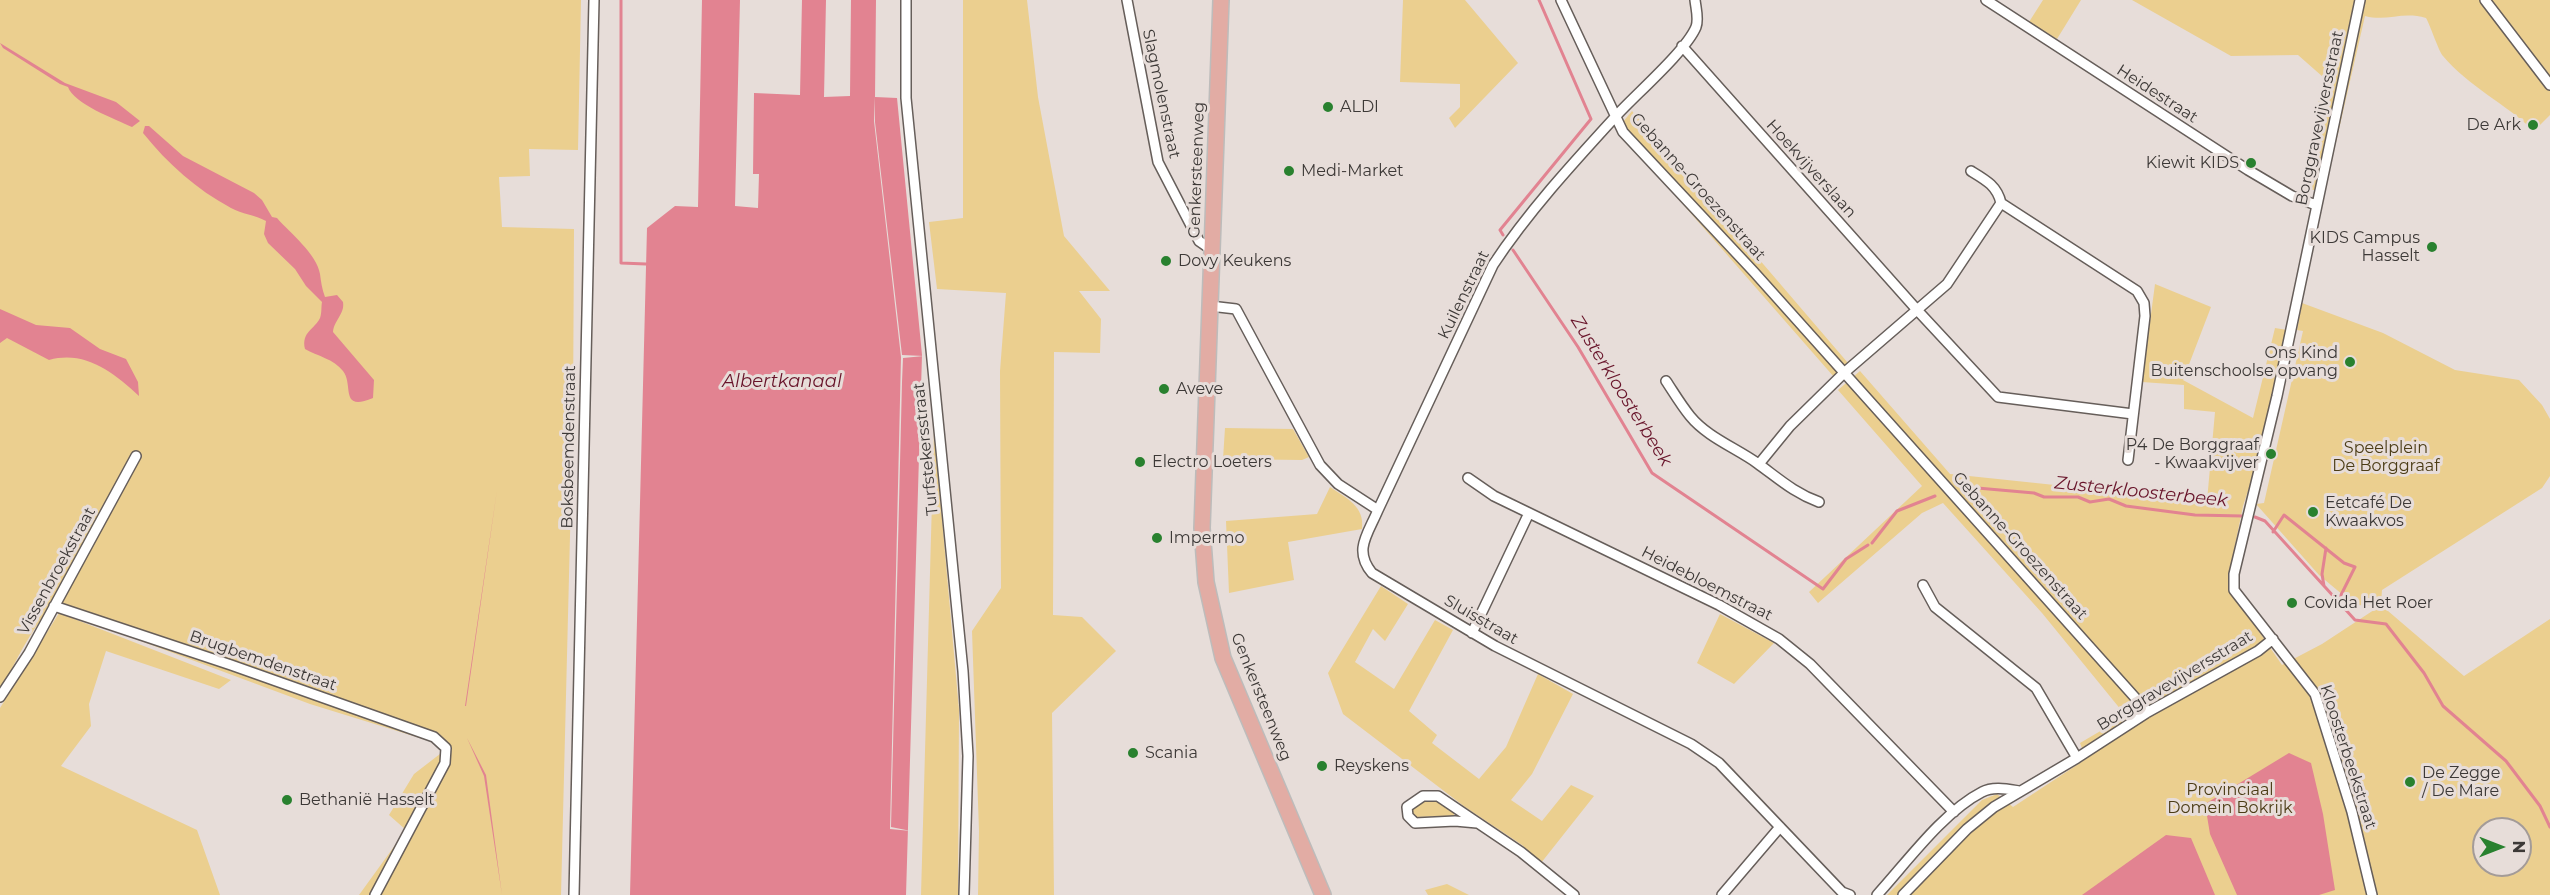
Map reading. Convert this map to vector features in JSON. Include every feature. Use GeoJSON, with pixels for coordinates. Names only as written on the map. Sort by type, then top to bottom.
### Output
{"type":"FeatureCollection","features":[{"type":"Feature","properties":{"kind":"main road","name":"Genkersteenweg"},"geometry":{"type":"LineString","coordinates":[[1221,0],[1202,528],[1210,606],[1232,680],[1323,895]]}},
{"type":"Feature","properties":{"kind":"street","name":"Boksbeemdenstraat"},"geometry":{"type":"LineString","coordinates":[[574,895],[594,0]]}},
{"type":"Feature","properties":{"kind":"street","name":"Turfstekersstraat"},"geometry":{"type":"LineString","coordinates":[[906,0],[906,98],[963,672],[968,756],[964,895]]}},
{"type":"Feature","properties":{"kind":"street","name":"Slagmolenstraat"},"geometry":{"type":"LineString","coordinates":[[1127,0],[1158,162],[1199,241],[1212,250]]}},
{"type":"Feature","properties":{"kind":"street","name":"Gebanne-Groezenstraat"},"geometry":{"type":"LineString","coordinates":[[1561,0],[1623,132],[1845,372],[2148,712]]}},
{"type":"Feature","properties":{"kind":"street"},"geometry":{"type":"LineString","coordinates":[[1615,117],[1682,46],[1695,28],[1698,19],[1695,0]]}},
{"type":"Feature","properties":{"kind":"street","name":"Heidestraat"},"geometry":{"type":"LineString","coordinates":[[1986,0],[2248,170],[2292,196],[2316,205]]}},
{"type":"Feature","properties":{"kind":"street","name":"Borggravevijversstraat"},"geometry":{"type":"LineString","coordinates":[[1903,895],[1967,829],[2019,791],[2078,758],[2148,712],[2258,651],[2273,639],[2234,590],[2234,574],[2277,396],[2360,0]]}},
{"type":"Feature","properties":{"kind":"street"},"geometry":{"type":"LineString","coordinates":[[2484,0],[2550,85]]}},
{"type":"Feature","properties":{"kind":"street","name":"Hoekvijverslaan"},"geometry":{"type":"LineString","coordinates":[[1682,46],[1918,311],[1998,397],[2133,414]]}},
{"type":"Feature","properties":{"kind":"street","name":"Kuilenstraat"},"geometry":{"type":"LineString","coordinates":[[1378,510],[1493,266],[1514,234],[1615,117]]}},
{"type":"Feature","properties":{"kind":"street"},"geometry":{"type":"LineString","coordinates":[[1759,464],[1790,426],[1845,372],[1947,284],[2001,203],[1999,192],[1993,185],[1971,171]]}},
{"type":"Feature","properties":{"kind":"street"},"geometry":{"type":"LineString","coordinates":[[2001,203],[2137,291],[2144,303],[2145,316],[2128,460]]}},
{"type":"Feature","properties":{"kind":"street"},"geometry":{"type":"LineString","coordinates":[[1210,306],[1236,309],[1320,465],[1338,484],[1378,510]]}},
{"type":"Feature","properties":{"kind":"street"},"geometry":{"type":"LineString","coordinates":[[1666,381],[1690,417],[1704,429],[1759,464],[1777,480],[1804,497],[1819,502]]}},
{"type":"Feature","properties":{"kind":"street","name":"Vissenbroekstraat"},"geometry":{"type":"LineString","coordinates":[[0,698],[29,653],[136,456]]}},
{"type":"Feature","properties":{"kind":"street","name":"Heidebloemstraat"},"geometry":{"type":"LineString","coordinates":[[1468,478],[1494,496],[1741,615],[1779,639],[1810,664],[1954,812]]}},
{"type":"Feature","properties":{"kind":"street","name":"Sluisstraat"},"geometry":{"type":"LineString","coordinates":[[1378,510],[1362,549],[1363,562],[1372,573],[1472,633],[1691,744],[1719,763],[1842,892],[1850,895]]}},
{"type":"Feature","properties":{"kind":"street"},"geometry":{"type":"LineString","coordinates":[[1472,633],[1529,513]]}},
{"type":"Feature","properties":{"kind":"street"},"geometry":{"type":"LineString","coordinates":[[1923,585],[1935,607],[2036,688],[2078,758]]}},
{"type":"Feature","properties":{"kind":"street","name":"Brugbemdenstraat"},"geometry":{"type":"LineString","coordinates":[[54,606],[231,664],[434,737],[446,748],[445,763],[375,895]]}},
{"type":"Feature","properties":{"kind":"street","name":"Kloosterbeekstraat"},"geometry":{"type":"LineString","coordinates":[[2273,639],[2314,694],[2352,812],[2373,895]]}},
{"type":"Feature","properties":{"kind":"street"},"geometry":{"type":"LineString","coordinates":[[1877,895],[1954,812],[1984,790],[2003,788],[2019,791]]}},
{"type":"Feature","properties":{"kind":"street"},"geometry":{"type":"LineString","coordinates":[[1477,823],[1445,821],[1418,824],[1408,816],[1407,807],[1414,799],[1432,794],[1477,823],[1521,852],[1574,895]]}},
{"type":"Feature","properties":{"kind":"street"},"geometry":{"type":"LineString","coordinates":[[1722,895],[1780,827]]}},
{"type":"Feature","properties":{"kind":"green space"},"geometry":{"type":"Polygon","coordinates":[[[0,0],[581,0],[578,150],[529,149],[530,176],[499,177],[502,227],[574,229],[573,416],[561,895],[359,895],[406,830],[389,815],[414,774],[449,747],[310,704],[55,609],[40,622],[32,633],[0,692],[0,0]]]}},
{"type":"Feature","properties":{"kind":"green space"},"geometry":{"type":"Polygon","coordinates":[[[963,0],[1027,0],[1038,97],[1064,236],[1110,291],[1079,291],[1101,319],[1100,353],[1054,352],[1053,615],[1082,617],[1116,651],[1052,713],[1054,895],[978,895],[979,831],[972,631],[1001,588],[1000,371],[1006,293],[937,289],[929,222],[963,218],[963,0]]]}},
{"type":"Feature","properties":{"kind":"green space"},"geometry":{"type":"Polygon","coordinates":[[[1403,0],[1465,0],[1518,63],[1455,128],[1449,118],[1460,107],[1460,84],[1400,82],[1403,0]]]}},
{"type":"Feature","properties":{"kind":"green space"},"geometry":{"type":"Polygon","coordinates":[[[2043,0],[2081,0],[2057,39],[2029,22],[2043,0]]]}},
{"type":"Feature","properties":{"kind":"green space"},"geometry":{"type":"Polygon","coordinates":[[[2132,0],[2550,0],[2550,115],[2534,131],[2475,86],[2443,56],[2426,18],[2365,16],[2325,190],[2303,190],[2323,77],[2298,55],[2231,56],[2132,0]]]}},
{"type":"Feature","properties":{"kind":"green space"},"geometry":{"type":"Polygon","coordinates":[[[1632,111],[1848,363],[1834,377],[1617,129],[1632,111]]]}},
{"type":"Feature","properties":{"kind":"green space"},"geometry":{"type":"Polygon","coordinates":[[[2155,284],[2211,307],[2183,380],[2253,418],[2275,328],[2287,330],[2264,443],[2243,506],[2229,575],[2234,595],[2282,665],[2322,644],[2380,606],[2355,605],[2319,575],[2256,504],[2264,503],[2303,331],[2297,330],[2302,303],[2383,333],[2455,370],[2519,380],[2542,405],[2550,419],[2550,476],[2542,488],[2382,590],[2381,605],[2464,676],[2550,619],[2550,895],[1887,895],[1982,800],[1997,794],[2013,807],[2086,759],[2080,743],[2126,716],[2042,613],[1943,503],[1922,513],[1818,603],[1809,592],[1922,486],[1838,390],[1860,371],[1950,474],[2207,501],[2215,412],[2184,409],[2184,385],[2142,382],[2155,284]]]}},
{"type":"Feature","properties":{"kind":"green space"},"geometry":{"type":"Polygon","coordinates":[[[1225,428],[1293,429],[1309,457],[1302,460],[1223,459],[1225,428]]]}},
{"type":"Feature","properties":{"kind":"green space"},"geometry":{"type":"Polygon","coordinates":[[[934,429],[959,710],[958,895],[921,895],[934,429]]]}},
{"type":"Feature","properties":{"kind":"green space"},"geometry":{"type":"Polygon","coordinates":[[[1330,487],[1348,499],[1361,514],[1362,529],[1288,542],[1294,580],[1229,593],[1226,521],[1317,514],[1330,487]]]}},
{"type":"Feature","properties":{"kind":"green space"},"geometry":{"type":"Polygon","coordinates":[[[1381,586],[1408,604],[1385,641],[1373,629],[1355,662],[1394,689],[1435,620],[1453,630],[1409,711],[1437,735],[1432,743],[1479,779],[1506,747],[1538,674],[1573,694],[1532,774],[1511,800],[1542,821],[1571,785],[1594,796],[1541,863],[1522,845],[1465,807],[1343,714],[1328,673],[1381,586]]]}},
{"type":"Feature","properties":{"kind":"green space"},"geometry":{"type":"Polygon","coordinates":[[[59,613],[231,680],[219,689],[106,651],[89,704],[91,726],[61,766],[197,830],[220,895],[0,895],[0,708],[59,613]]]}},
{"type":"Feature","properties":{"kind":"green space"},"geometry":{"type":"Polygon","coordinates":[[[1720,614],[1774,643],[1734,684],[1697,663],[1720,614]]]}},
{"type":"Feature","properties":{"kind":"green space"},"geometry":{"type":"Polygon","coordinates":[[[1435,798],[1454,810],[1454,816],[1414,817],[1412,810],[1417,802],[1435,798]]]}},
{"type":"Feature","properties":{"kind":"green space"},"geometry":{"type":"Polygon","coordinates":[[[1447,884],[1469,895],[1428,895],[1425,890],[1447,884]]]}},
{"type":"Feature","properties":{"kind":"water","name":"Albertkanaal"},"geometry":{"type":"Polygon","coordinates":[[[702,0],[740,0],[735,206],[758,208],[759,174],[753,174],[754,93],[800,95],[802,0],[826,0],[824,97],[850,96],[851,0],[876,0],[875,97],[897,98],[922,355],[906,895],[630,895],[647,228],[675,206],[698,207],[702,0]]]}},
{"type":"Feature","properties":{"kind":"water"},"geometry":{"type":"Polygon","coordinates":[[[0,43],[65,83],[116,102],[140,121],[132,127],[86,105],[68,87],[3,48],[0,43]]]}},
{"type":"Feature","properties":{"kind":"water"},"geometry":{"type":"Polygon","coordinates":[[[145,126],[149,126],[183,156],[254,193],[262,200],[272,217],[277,218],[309,251],[318,266],[325,297],[337,295],[343,302],[333,332],[374,380],[373,398],[356,402],[351,399],[343,371],[330,361],[305,349],[305,339],[320,318],[322,302],[306,286],[295,269],[268,243],[264,234],[266,221],[231,208],[194,184],[143,133],[145,126]]]}},
{"type":"Feature","properties":{"kind":"water"},"geometry":{"type":"Polygon","coordinates":[[[0,309],[36,325],[70,328],[100,349],[126,359],[138,382],[139,396],[109,371],[98,365],[75,358],[49,360],[7,338],[0,343],[0,309]]]}},
{"type":"Feature","properties":{"kind":"water"},"geometry":{"type":"Polygon","coordinates":[[[497,490],[466,706],[465,706],[497,490]]]}},
{"type":"Feature","properties":{"kind":"water"},"geometry":{"type":"Polygon","coordinates":[[[467,738],[486,775],[502,895],[484,776],[467,738]]]}},
{"type":"Feature","properties":{"kind":"water"},"geometry":{"type":"Polygon","coordinates":[[[2289,753],[2311,763],[2323,814],[2335,890],[2319,895],[2237,895],[2210,834],[2205,804],[2289,753]]]}},
{"type":"Feature","properties":{"kind":"water"},"geometry":{"type":"Polygon","coordinates":[[[2166,835],[2191,838],[2215,895],[2082,895],[2166,835]]]}},
{"type":"Feature","properties":{"kind":"pier"},"geometry":{"type":"Polygon","coordinates":[[[874,96],[875,122],[902,355],[924,356],[903,358],[902,382],[891,827],[911,831],[890,829],[901,357],[874,121],[874,96]]]}},
{"type":"Feature","properties":{"kind":"waterway"},"geometry":{"type":"LineString","coordinates":[[621,0],[621,263],[646,264]]}},
{"type":"Feature","properties":{"kind":"waterway","name":"Zusterkloosterbeek"},"geometry":{"type":"LineString","coordinates":[[1503,235],[1500,230],[1591,119],[1539,0]]}},
{"type":"Feature","properties":{"kind":"waterway","name":"Zusterkloosterbeek"},"geometry":{"type":"LineString","coordinates":[[1513,250],[1578,347],[1652,473],[1823,589],[1846,559],[1868,545]]}},
{"type":"Feature","properties":{"kind":"waterway","name":"Zusterkloosterbeek"},"geometry":{"type":"LineString","coordinates":[[1966,487],[2034,493],[2044,497],[2078,497],[2090,502],[2109,499],[2126,506],[2195,515],[2243,516]]}},
{"type":"Feature","properties":{"kind":"waterway","name":"Zusterkloosterbeek"},"geometry":{"type":"LineString","coordinates":[[1872,543],[1897,511],[1935,496]]}},
{"type":"Feature","properties":{"kind":"waterway"},"geometry":{"type":"LineString","coordinates":[[2273,532],[2284,515],[2344,563],[2355,567],[2338,601]]}},
{"type":"Feature","properties":{"kind":"waterway","name":"Zusterkloosterbeek"},"geometry":{"type":"LineString","coordinates":[[2255,517],[2265,521],[2355,620],[2386,624],[2424,673],[2443,706],[2506,761],[2540,806],[2550,827]]}},
{"type":"Feature","properties":{"kind":"waterway"},"geometry":{"type":"LineString","coordinates":[[2324,586],[2322,574],[2326,548]]}},
{"type":"Feature","properties":{"kind":"place","name":"ALDI"},"geometry":{"type":"Point","coordinates":[1328,107]}},
{"type":"Feature","properties":{"kind":"place","name":"De Ark"},"geometry":{"type":"Point","coordinates":[2533,125]}},
{"type":"Feature","properties":{"kind":"place","name":"Kiewit KIDS"},"geometry":{"type":"Point","coordinates":[2251,163]}},
{"type":"Feature","properties":{"kind":"place","name":"Medi-Market"},"geometry":{"type":"Point","coordinates":[1289,171]}},
{"type":"Feature","properties":{"kind":"place","name":"KIDS Campus Hasselt"},"geometry":{"type":"Point","coordinates":[2432,247]}},
{"type":"Feature","properties":{"kind":"place","name":"Dovy Keukens"},"geometry":{"type":"Point","coordinates":[1166,261]}},
{"type":"Feature","properties":{"kind":"place","name":"Ons Kind Buitenschoolse opvang"},"geometry":{"type":"Point","coordinates":[2350,362]}},
{"type":"Feature","properties":{"kind":"place","name":"Aveve"},"geometry":{"type":"Point","coordinates":[1164,389]}},
{"type":"Feature","properties":{"kind":"place","name":"P4 De Borggraaf - Kwaakvijver"},"geometry":{"type":"Point","coordinates":[2271,454]}},
{"type":"Feature","properties":{"kind":"place","name":"Electro Loeters"},"geometry":{"type":"Point","coordinates":[1140,462]}},
{"type":"Feature","properties":{"kind":"place","name":"Eetcafé De Kwaakvos"},"geometry":{"type":"Point","coordinates":[2313,512]}},
{"type":"Feature","properties":{"kind":"place","name":"Impermo"},"geometry":{"type":"Point","coordinates":[1157,538]}},
{"type":"Feature","properties":{"kind":"place","name":"Covida Het Roer"},"geometry":{"type":"Point","coordinates":[2292,603]}},
{"type":"Feature","properties":{"kind":"place","name":"Scania"},"geometry":{"type":"Point","coordinates":[1133,753]}},
{"type":"Feature","properties":{"kind":"place","name":"Reyskens"},"geometry":{"type":"Point","coordinates":[1322,766]}},
{"type":"Feature","properties":{"kind":"place","name":"De Zegge / De Mare"},"geometry":{"type":"Point","coordinates":[2410,782]}},
{"type":"Feature","properties":{"kind":"place","name":"Bethanië Hasselt"},"geometry":{"type":"Point","coordinates":[287,800]}},
{"type":"Feature","properties":{"kind":"park label","name":"Speelplein De Borggraaf"},"geometry":{"type":"Point","coordinates":[2386,457]}},
{"type":"Feature","properties":{"kind":"park label","name":"Provinciaal Domein Bokrijk"},"geometry":{"type":"Point","coordinates":[2230,799]}}]}
